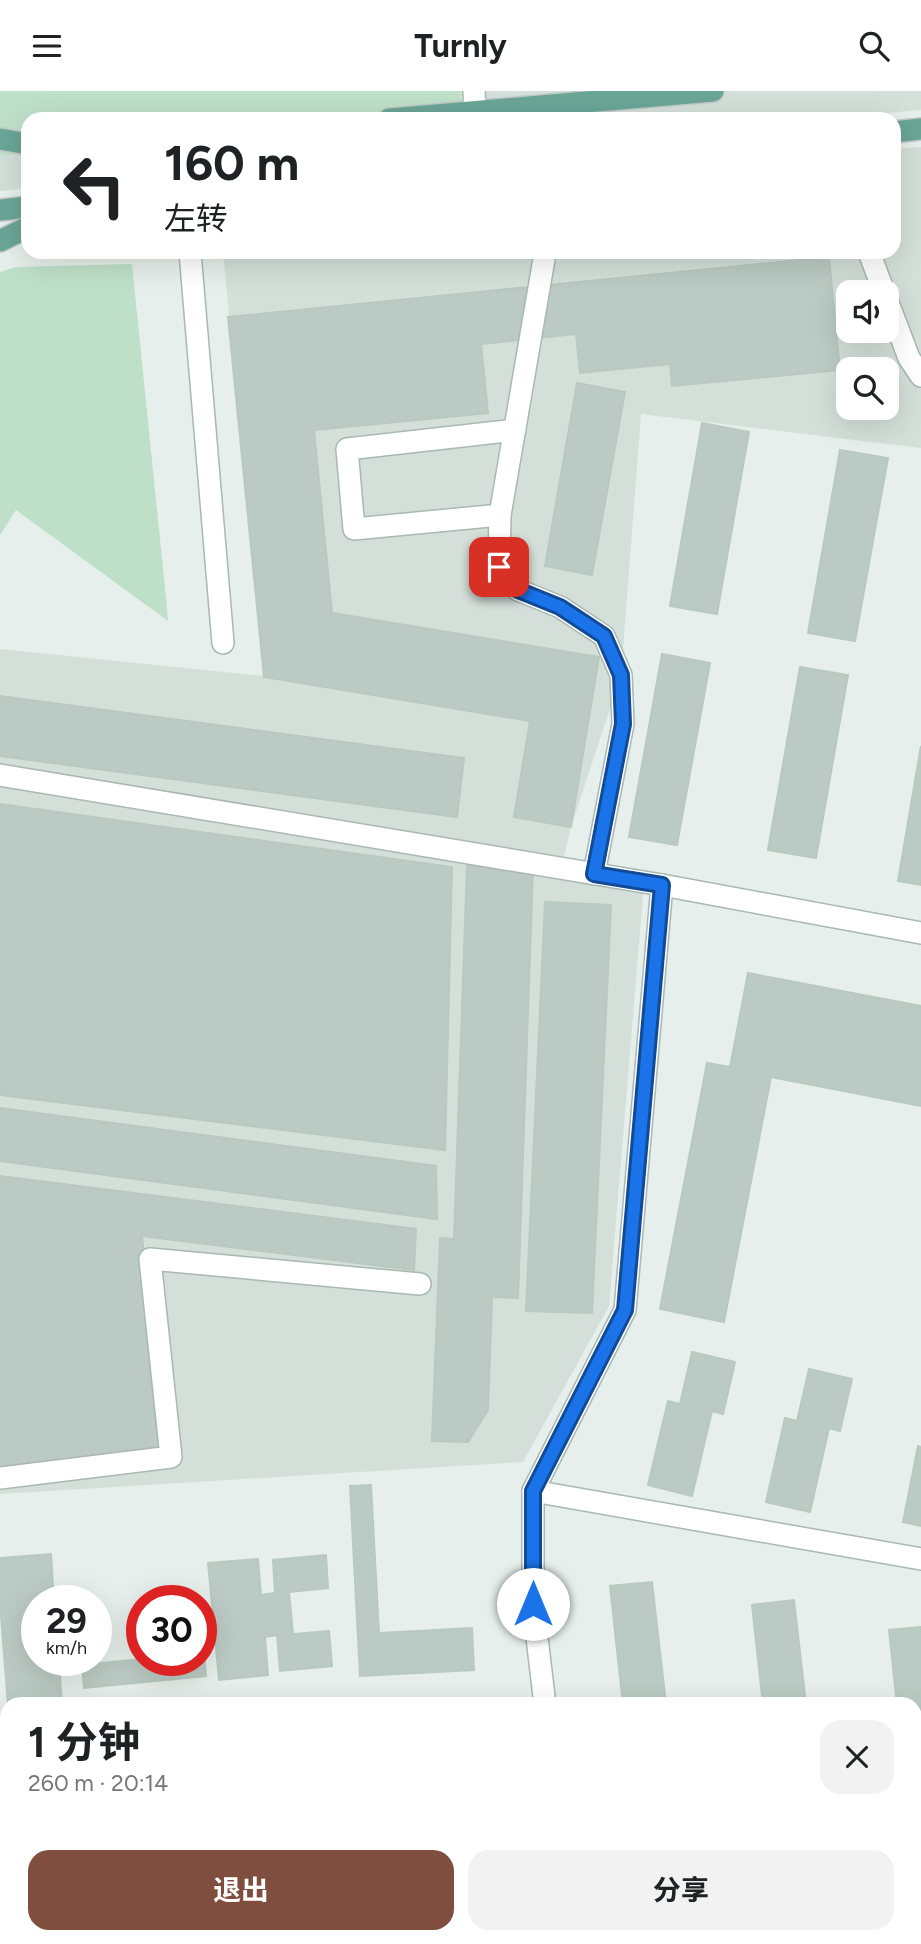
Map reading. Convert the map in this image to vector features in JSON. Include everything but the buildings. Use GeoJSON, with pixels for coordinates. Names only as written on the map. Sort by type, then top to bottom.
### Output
{"type":"FeatureCollection","features":[{"type":"Feature","properties":{"kind":"main road"},"geometry":{"type":"LineString","coordinates":[[422,112],[474,101],[713,91]]}},
{"type":"Feature","properties":{"kind":"main road"},"geometry":{"type":"LineString","coordinates":[[901,131],[921,129]]}},
{"type":"Feature","properties":{"kind":"main road"},"geometry":{"type":"LineString","coordinates":[[0,139],[21,143]]}},
{"type":"Feature","properties":{"kind":"main road"},"geometry":{"type":"LineString","coordinates":[[0,154],[21,152]]}},
{"type":"Feature","properties":{"kind":"main road"},"geometry":{"type":"LineString","coordinates":[[0,210],[21,208]]}},
{"type":"Feature","properties":{"kind":"main road"},"geometry":{"type":"LineString","coordinates":[[0,241],[21,230]]}},
{"type":"Feature","properties":{"kind":"street"},"geometry":{"type":"LineString","coordinates":[[191,259],[223,643]]}},
{"type":"Feature","properties":{"kind":"street"},"geometry":{"type":"LineString","coordinates":[[543,259],[500,515],[499,567],[518,590],[560,607],[604,636],[621,675],[623,724],[594,874]]}},
{"type":"Feature","properties":{"kind":"street"},"geometry":{"type":"LineString","coordinates":[[872,259],[880,280]]}},
{"type":"Feature","properties":{"kind":"street"},"geometry":{"type":"LineString","coordinates":[[899,332],[909,358],[921,376]]}},
{"type":"Feature","properties":{"kind":"street"},"geometry":{"type":"LineString","coordinates":[[500,515],[354,529],[347,449],[515,430]]}},
{"type":"Feature","properties":{"kind":"street"},"geometry":{"type":"LineString","coordinates":[[0,775],[662,885],[921,933]]}},
{"type":"Feature","properties":{"kind":"street"},"geometry":{"type":"LineString","coordinates":[[544,1697],[533,1604],[533,1491],[625,1310],[662,885]]}},
{"type":"Feature","properties":{"kind":"street"},"geometry":{"type":"LineString","coordinates":[[0,1478],[171,1457],[150,1259],[420,1284]]}},
{"type":"Feature","properties":{"kind":"street"},"geometry":{"type":"LineString","coordinates":[[533,1491],[921,1559]]}},
{"type":"Feature","properties":{"kind":"shaded area"},"geometry":{"type":"Polygon","coordinates":[[[0,91],[921,91],[921,110],[898,112],[21,112],[21,189],[0,191],[0,91]]]}},
{"type":"Feature","properties":{"kind":"shaded area"},"geometry":{"type":"Polygon","coordinates":[[[921,147],[921,448],[641,414],[621,675],[571,827],[561,868],[644,883],[609,1306],[523,1462],[0,1494],[0,649],[264,676],[224,259],[901,259],[901,148],[921,147]]]}},
{"type":"Feature","properties":{"kind":"green space"},"geometry":{"type":"Polygon","coordinates":[[[0,91],[460,91],[462,112],[21,112],[21,154],[0,156],[0,91]]]}},
{"type":"Feature","properties":{"kind":"green space"},"geometry":{"type":"Polygon","coordinates":[[[132,264],[168,621],[16,510],[0,535],[0,272],[16,267],[132,264]]]}},
{"type":"Feature","properties":{"kind":"route"},"geometry":{"type":"LineString","coordinates":[[499,567],[518,590],[560,607],[604,636],[621,675],[623,724],[594,874],[662,885],[625,1310],[533,1491],[533,1604]]}}]}
